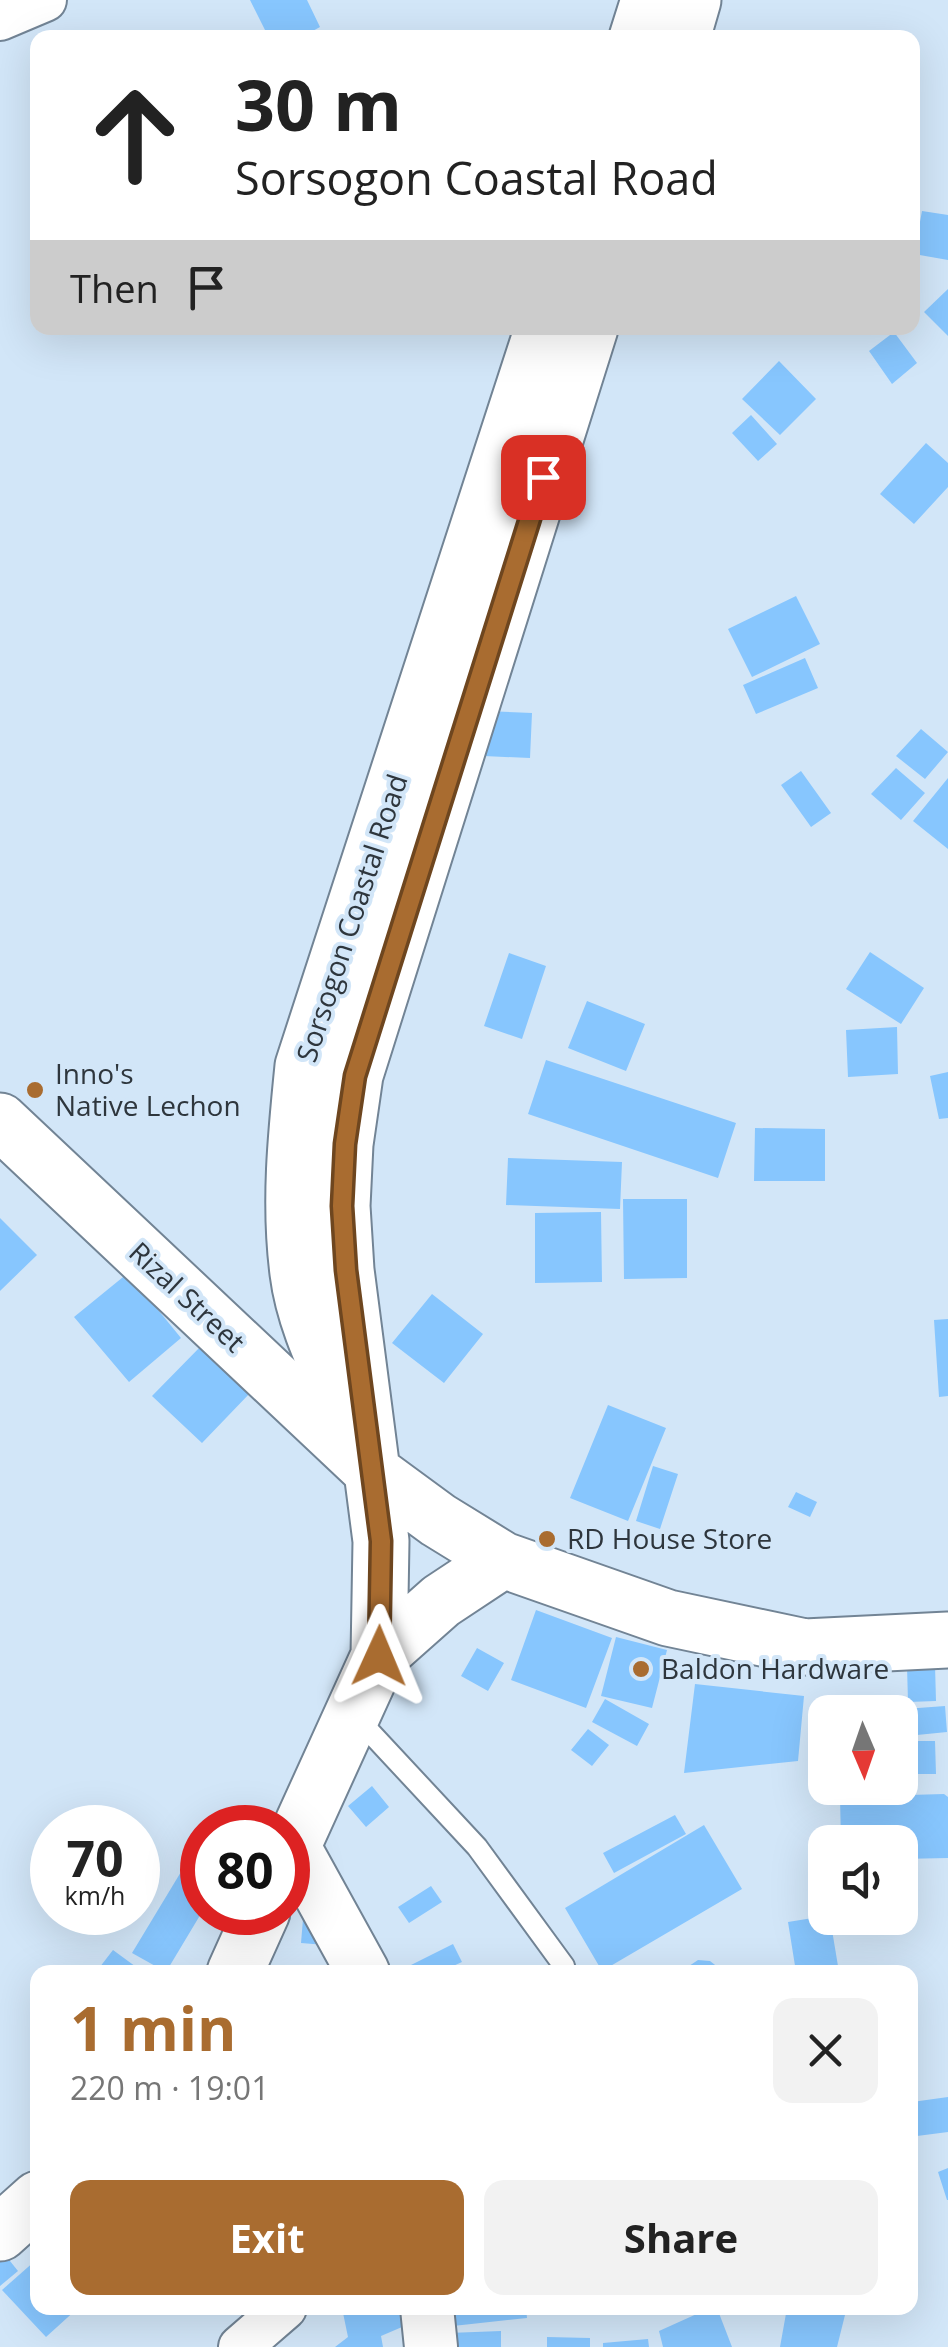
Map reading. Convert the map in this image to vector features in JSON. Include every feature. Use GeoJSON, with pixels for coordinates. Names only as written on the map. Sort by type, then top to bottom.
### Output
{"type":"FeatureCollection","features":[{"type":"Feature","properties":{"kind":"main road"},"geometry":{"type":"LineString","coordinates":[[640,30],[649,0]]}},
{"type":"Feature","properties":{"kind":"main road"},"geometry":{"type":"LineString","coordinates":[[684,30],[693,0]]}},
{"type":"Feature","properties":{"kind":"main road","name":"Sorsogon Coastal Road"},"geometry":{"type":"LineString","coordinates":[[374,1472],[320,1350],[298,1275],[294,1194],[304,1066],[541,335]]}},
{"type":"Feature","properties":{"kind":"main road","name":"Sorsogon Coastal Road"},"geometry":{"type":"LineString","coordinates":[[374,1472],[346,1270],[342,1206],[345,1144],[355,1076],[588,335]]}},
{"type":"Feature","properties":{"kind":"main road","name":"Rizal Street"},"geometry":{"type":"LineString","coordinates":[[0,1121],[374,1472],[438,1520],[503,1560],[668,1618],[805,1647],[948,1640]]}},
{"type":"Feature","properties":{"kind":"main road"},"geometry":{"type":"LineString","coordinates":[[374,1472],[381,1541],[379,1656]]}},
{"type":"Feature","properties":{"kind":"main road"},"geometry":{"type":"LineString","coordinates":[[310,1806],[379,1656],[440,1600],[503,1560]]}},
{"type":"Feature","properties":{"kind":"main road"},"geometry":{"type":"LineString","coordinates":[[237,1965],[251,1935]]}},
{"type":"Feature","properties":{"kind":"main road"},"geometry":{"type":"LineString","coordinates":[[0,2233],[30,2206]]}},
{"type":"Feature","properties":{"kind":"street"},"geometry":{"type":"LineString","coordinates":[[0,19],[45,0]]}},
{"type":"Feature","properties":{"kind":"street"},"geometry":{"type":"LineString","coordinates":[[310,1884],[359,1965]]}},
{"type":"Feature","properties":{"kind":"street"},"geometry":{"type":"LineString","coordinates":[[240,2347],[277,2315]]}},
{"type":"Feature","properties":{"kind":"street"},"geometry":{"type":"LineString","coordinates":[[428,2315],[430,2347]]}},
{"type":"Feature","properties":{"kind":"lane"},"geometry":{"type":"LineString","coordinates":[[352,1712],[477,1847],[563,1965]]}},
{"type":"Feature","properties":{"kind":"building"},"geometry":{"type":"Polygon","coordinates":[[[250,0],[307,0],[320,27],[315,30],[265,30],[250,0]]]}},
{"type":"Feature","properties":{"kind":"building"},"geometry":{"type":"Polygon","coordinates":[[[922,211],[948,215],[948,260],[920,255],[922,211]]]}},
{"type":"Feature","properties":{"kind":"building"},"geometry":{"type":"Polygon","coordinates":[[[948,289],[948,336],[924,312],[948,289]]]}},
{"type":"Feature","properties":{"kind":"building"},"geometry":{"type":"Polygon","coordinates":[[[890,335],[896,335],[917,363],[892,384],[869,351],[890,335]]]}},
{"type":"Feature","properties":{"kind":"building"},"geometry":{"type":"Polygon","coordinates":[[[779,361],[816,399],[780,435],[742,399],[779,361]]]}},
{"type":"Feature","properties":{"kind":"building"},"geometry":{"type":"Polygon","coordinates":[[[751,415],[777,444],[758,461],[732,433],[751,415]]]}},
{"type":"Feature","properties":{"kind":"building"},"geometry":{"type":"Polygon","coordinates":[[[926,443],[948,463],[948,487],[914,524],[880,494],[926,443]]]}},
{"type":"Feature","properties":{"kind":"building"},"geometry":{"type":"Polygon","coordinates":[[[796,596],[820,644],[752,677],[728,629],[796,596]]]}},
{"type":"Feature","properties":{"kind":"building"},"geometry":{"type":"Polygon","coordinates":[[[805,658],[818,688],[756,714],[743,685],[805,658]]]}},
{"type":"Feature","properties":{"kind":"building"},"geometry":{"type":"Polygon","coordinates":[[[485,711],[532,713],[530,758],[484,756],[485,711]]]}},
{"type":"Feature","properties":{"kind":"building"},"geometry":{"type":"Polygon","coordinates":[[[921,729],[948,752],[925,779],[896,756],[921,729]]]}},
{"type":"Feature","properties":{"kind":"building"},"geometry":{"type":"Polygon","coordinates":[[[896,768],[925,793],[901,820],[871,794],[896,768]]]}},
{"type":"Feature","properties":{"kind":"building"},"geometry":{"type":"Polygon","coordinates":[[[801,771],[831,813],[811,827],[781,785],[801,771]]]}},
{"type":"Feature","properties":{"kind":"building"},"geometry":{"type":"Polygon","coordinates":[[[948,778],[948,849],[913,821],[948,778]]]}},
{"type":"Feature","properties":{"kind":"building"},"geometry":{"type":"Polygon","coordinates":[[[870,952],[924,988],[901,1024],[846,989],[870,952]]]}},
{"type":"Feature","properties":{"kind":"building"},"geometry":{"type":"Polygon","coordinates":[[[509,953],[546,966],[522,1039],[484,1026],[509,953]]]}},
{"type":"Feature","properties":{"kind":"building"},"geometry":{"type":"Polygon","coordinates":[[[587,1001],[645,1024],[626,1071],[568,1048],[587,1001]]]}},
{"type":"Feature","properties":{"kind":"building"},"geometry":{"type":"Polygon","coordinates":[[[897,1027],[898,1074],[848,1077],[846,1030],[897,1027]]]}},
{"type":"Feature","properties":{"kind":"building"},"geometry":{"type":"Polygon","coordinates":[[[546,1060],[736,1123],[718,1178],[528,1114],[546,1060]]]}},
{"type":"Feature","properties":{"kind":"building"},"geometry":{"type":"Polygon","coordinates":[[[948,1072],[948,1118],[939,1119],[930,1076],[948,1072]]]}},
{"type":"Feature","properties":{"kind":"building"},"geometry":{"type":"Polygon","coordinates":[[[755,1128],[825,1129],[825,1181],[754,1181],[755,1128]]]}},
{"type":"Feature","properties":{"kind":"building"},"geometry":{"type":"Polygon","coordinates":[[[508,1158],[622,1162],[620,1209],[506,1205],[508,1158]]]}},
{"type":"Feature","properties":{"kind":"building"},"geometry":{"type":"Polygon","coordinates":[[[623,1199],[687,1199],[687,1278],[624,1279],[623,1199]]]}},
{"type":"Feature","properties":{"kind":"building"},"geometry":{"type":"Polygon","coordinates":[[[601,1212],[602,1282],[535,1283],[535,1213],[601,1212]]]}},
{"type":"Feature","properties":{"kind":"building"},"geometry":{"type":"Polygon","coordinates":[[[0,1218],[37,1255],[0,1291],[0,1218]]]}},
{"type":"Feature","properties":{"kind":"building"},"geometry":{"type":"Polygon","coordinates":[[[128,1273],[181,1338],[129,1382],[74,1317],[128,1273]]]}},
{"type":"Feature","properties":{"kind":"building"},"geometry":{"type":"Polygon","coordinates":[[[432,1294],[483,1334],[444,1383],[392,1343],[432,1294]]]}},
{"type":"Feature","properties":{"kind":"building"},"geometry":{"type":"Polygon","coordinates":[[[948,1319],[948,1396],[939,1397],[934,1320],[948,1319]]]}},
{"type":"Feature","properties":{"kind":"building"},"geometry":{"type":"Polygon","coordinates":[[[202,1345],[251,1392],[202,1443],[152,1396],[202,1345]]]}},
{"type":"Feature","properties":{"kind":"building"},"geometry":{"type":"Polygon","coordinates":[[[608,1405],[666,1428],[628,1521],[570,1498],[608,1405]]]}},
{"type":"Feature","properties":{"kind":"building"},"geometry":{"type":"Polygon","coordinates":[[[653,1466],[678,1474],[660,1529],[636,1521],[653,1466]]]}},
{"type":"Feature","properties":{"kind":"building"},"geometry":{"type":"Polygon","coordinates":[[[796,1492],[817,1502],[810,1517],[788,1507],[796,1492]]]}},
{"type":"Feature","properties":{"kind":"building"},"geometry":{"type":"Polygon","coordinates":[[[536,1610],[612,1638],[586,1708],[511,1680],[536,1610]]]}},
{"type":"Feature","properties":{"kind":"building"},"geometry":{"type":"Polygon","coordinates":[[[616,1637],[667,1650],[652,1708],[601,1696],[616,1637]]]}},
{"type":"Feature","properties":{"kind":"building"},"geometry":{"type":"Polygon","coordinates":[[[477,1648],[504,1663],[488,1691],[461,1676],[477,1648]]]}},
{"type":"Feature","properties":{"kind":"building"},"geometry":{"type":"Polygon","coordinates":[[[935,1665],[936,1701],[918,1702],[918,1695],[908,1695],[907,1666],[935,1665]]]}},
{"type":"Feature","properties":{"kind":"building"},"geometry":{"type":"Polygon","coordinates":[[[695,1684],[804,1696],[798,1761],[684,1773],[695,1684]]]}},
{"type":"Feature","properties":{"kind":"building"},"geometry":{"type":"Polygon","coordinates":[[[605,1699],[649,1724],[637,1746],[592,1722],[605,1699]]]}},
{"type":"Feature","properties":{"kind":"building"},"geometry":{"type":"Polygon","coordinates":[[[945,1706],[947,1732],[918,1735],[918,1708],[945,1706]]]}},
{"type":"Feature","properties":{"kind":"building"},"geometry":{"type":"Polygon","coordinates":[[[588,1729],[609,1745],[592,1766],[571,1750],[588,1729]]]}},
{"type":"Feature","properties":{"kind":"building"},"geometry":{"type":"Polygon","coordinates":[[[918,1741],[935,1741],[936,1774],[918,1774],[918,1741]]]}},
{"type":"Feature","properties":{"kind":"building"},"geometry":{"type":"Polygon","coordinates":[[[372,1786],[389,1807],[366,1827],[348,1806],[372,1786]]]}},
{"type":"Feature","properties":{"kind":"building"},"geometry":{"type":"Polygon","coordinates":[[[918,1795],[948,1797],[948,1858],[918,1859],[918,1825],[841,1825],[840,1805],[918,1805],[918,1795]]]}},
{"type":"Feature","properties":{"kind":"building"},"geometry":{"type":"Polygon","coordinates":[[[675,1815],[686,1834],[614,1873],[603,1853],[675,1815]]]}},
{"type":"Feature","properties":{"kind":"building"},"geometry":{"type":"Polygon","coordinates":[[[704,1825],[742,1889],[612,1965],[598,1965],[565,1908],[704,1825]]]}},
{"type":"Feature","properties":{"kind":"building"},"geometry":{"type":"Polygon","coordinates":[[[180,1874],[180,1935],[188,1935],[170,1965],[153,1965],[132,1953],[143,1935],[160,1935],[160,1907],[180,1874]]]}},
{"type":"Feature","properties":{"kind":"building"},"geometry":{"type":"Polygon","coordinates":[[[431,1886],[442,1902],[409,1923],[398,1907],[431,1886]]]}},
{"type":"Feature","properties":{"kind":"building"},"geometry":{"type":"Polygon","coordinates":[[[808,1919],[808,1935],[833,1935],[838,1965],[795,1965],[788,1922],[808,1919]]]}},
{"type":"Feature","properties":{"kind":"building"},"geometry":{"type":"Polygon","coordinates":[[[310,1920],[328,1921],[325,1945],[301,1943],[302,1935],[310,1935],[310,1920]]]}},
{"type":"Feature","properties":{"kind":"building"},"geometry":{"type":"Polygon","coordinates":[[[453,1944],[462,1962],[455,1965],[411,1965],[453,1944]]]}},
{"type":"Feature","properties":{"kind":"building"},"geometry":{"type":"Polygon","coordinates":[[[113,1950],[133,1965],[101,1965],[113,1950]]]}},
{"type":"Feature","properties":{"kind":"building"},"geometry":{"type":"Polygon","coordinates":[[[698,1960],[715,1965],[690,1965],[698,1960]]]}},
{"type":"Feature","properties":{"kind":"building"},"geometry":{"type":"Polygon","coordinates":[[[948,2097],[948,2132],[918,2136],[918,2101],[948,2097]]]}},
{"type":"Feature","properties":{"kind":"building"},"geometry":{"type":"Polygon","coordinates":[[[948,2168],[948,2200],[947,2200],[938,2172],[948,2168]]]}},
{"type":"Feature","properties":{"kind":"building"},"geometry":{"type":"Polygon","coordinates":[[[6,2256],[18,2271],[0,2286],[0,2260],[6,2256]]]}},
{"type":"Feature","properties":{"kind":"building"},"geometry":{"type":"Polygon","coordinates":[[[30,2265],[30,2315],[70,2315],[46,2337],[2,2290],[30,2265]]]}},
{"type":"Feature","properties":{"kind":"building"},"geometry":{"type":"Polygon","coordinates":[[[343,2315],[402,2315],[402,2327],[381,2336],[383,2347],[335,2347],[348,2337],[343,2315]]]}},
{"type":"Feature","properties":{"kind":"building"},"geometry":{"type":"Polygon","coordinates":[[[452,2315],[527,2315],[527,2318],[453,2326],[452,2315]]]}},
{"type":"Feature","properties":{"kind":"building"},"geometry":{"type":"Polygon","coordinates":[[[694,2315],[720,2315],[732,2347],[663,2347],[659,2331],[694,2315]]]}},
{"type":"Feature","properties":{"kind":"building"},"geometry":{"type":"Polygon","coordinates":[[[786,2315],[845,2315],[837,2347],[780,2347],[786,2315]]]}},
{"type":"Feature","properties":{"kind":"building"},"geometry":{"type":"Polygon","coordinates":[[[501,2331],[501,2347],[450,2347],[449,2333],[501,2331]]]}},
{"type":"Feature","properties":{"kind":"building"},"geometry":{"type":"Polygon","coordinates":[[[547,2337],[590,2338],[590,2347],[547,2347],[547,2337]]]}},
{"type":"Feature","properties":{"kind":"building"},"geometry":{"type":"Polygon","coordinates":[[[648,2339],[649,2347],[603,2347],[603,2343],[648,2339]]]}},
{"type":"Feature","properties":{"kind":"place","name":"Inno's Native Lechon"},"geometry":{"type":"Point","coordinates":[35,1090]}},
{"type":"Feature","properties":{"kind":"place","name":"RD House Store"},"geometry":{"type":"Point","coordinates":[547,1539]}},
{"type":"Feature","properties":{"kind":"place","name":"Baldon Hardware"},"geometry":{"type":"Point","coordinates":[641,1669]}},
{"type":"Feature","properties":{"kind":"route"},"geometry":{"type":"LineString","coordinates":[[379,1656],[381,1541],[346,1270],[342,1206],[345,1144],[355,1076],[543,477]]}}]}
